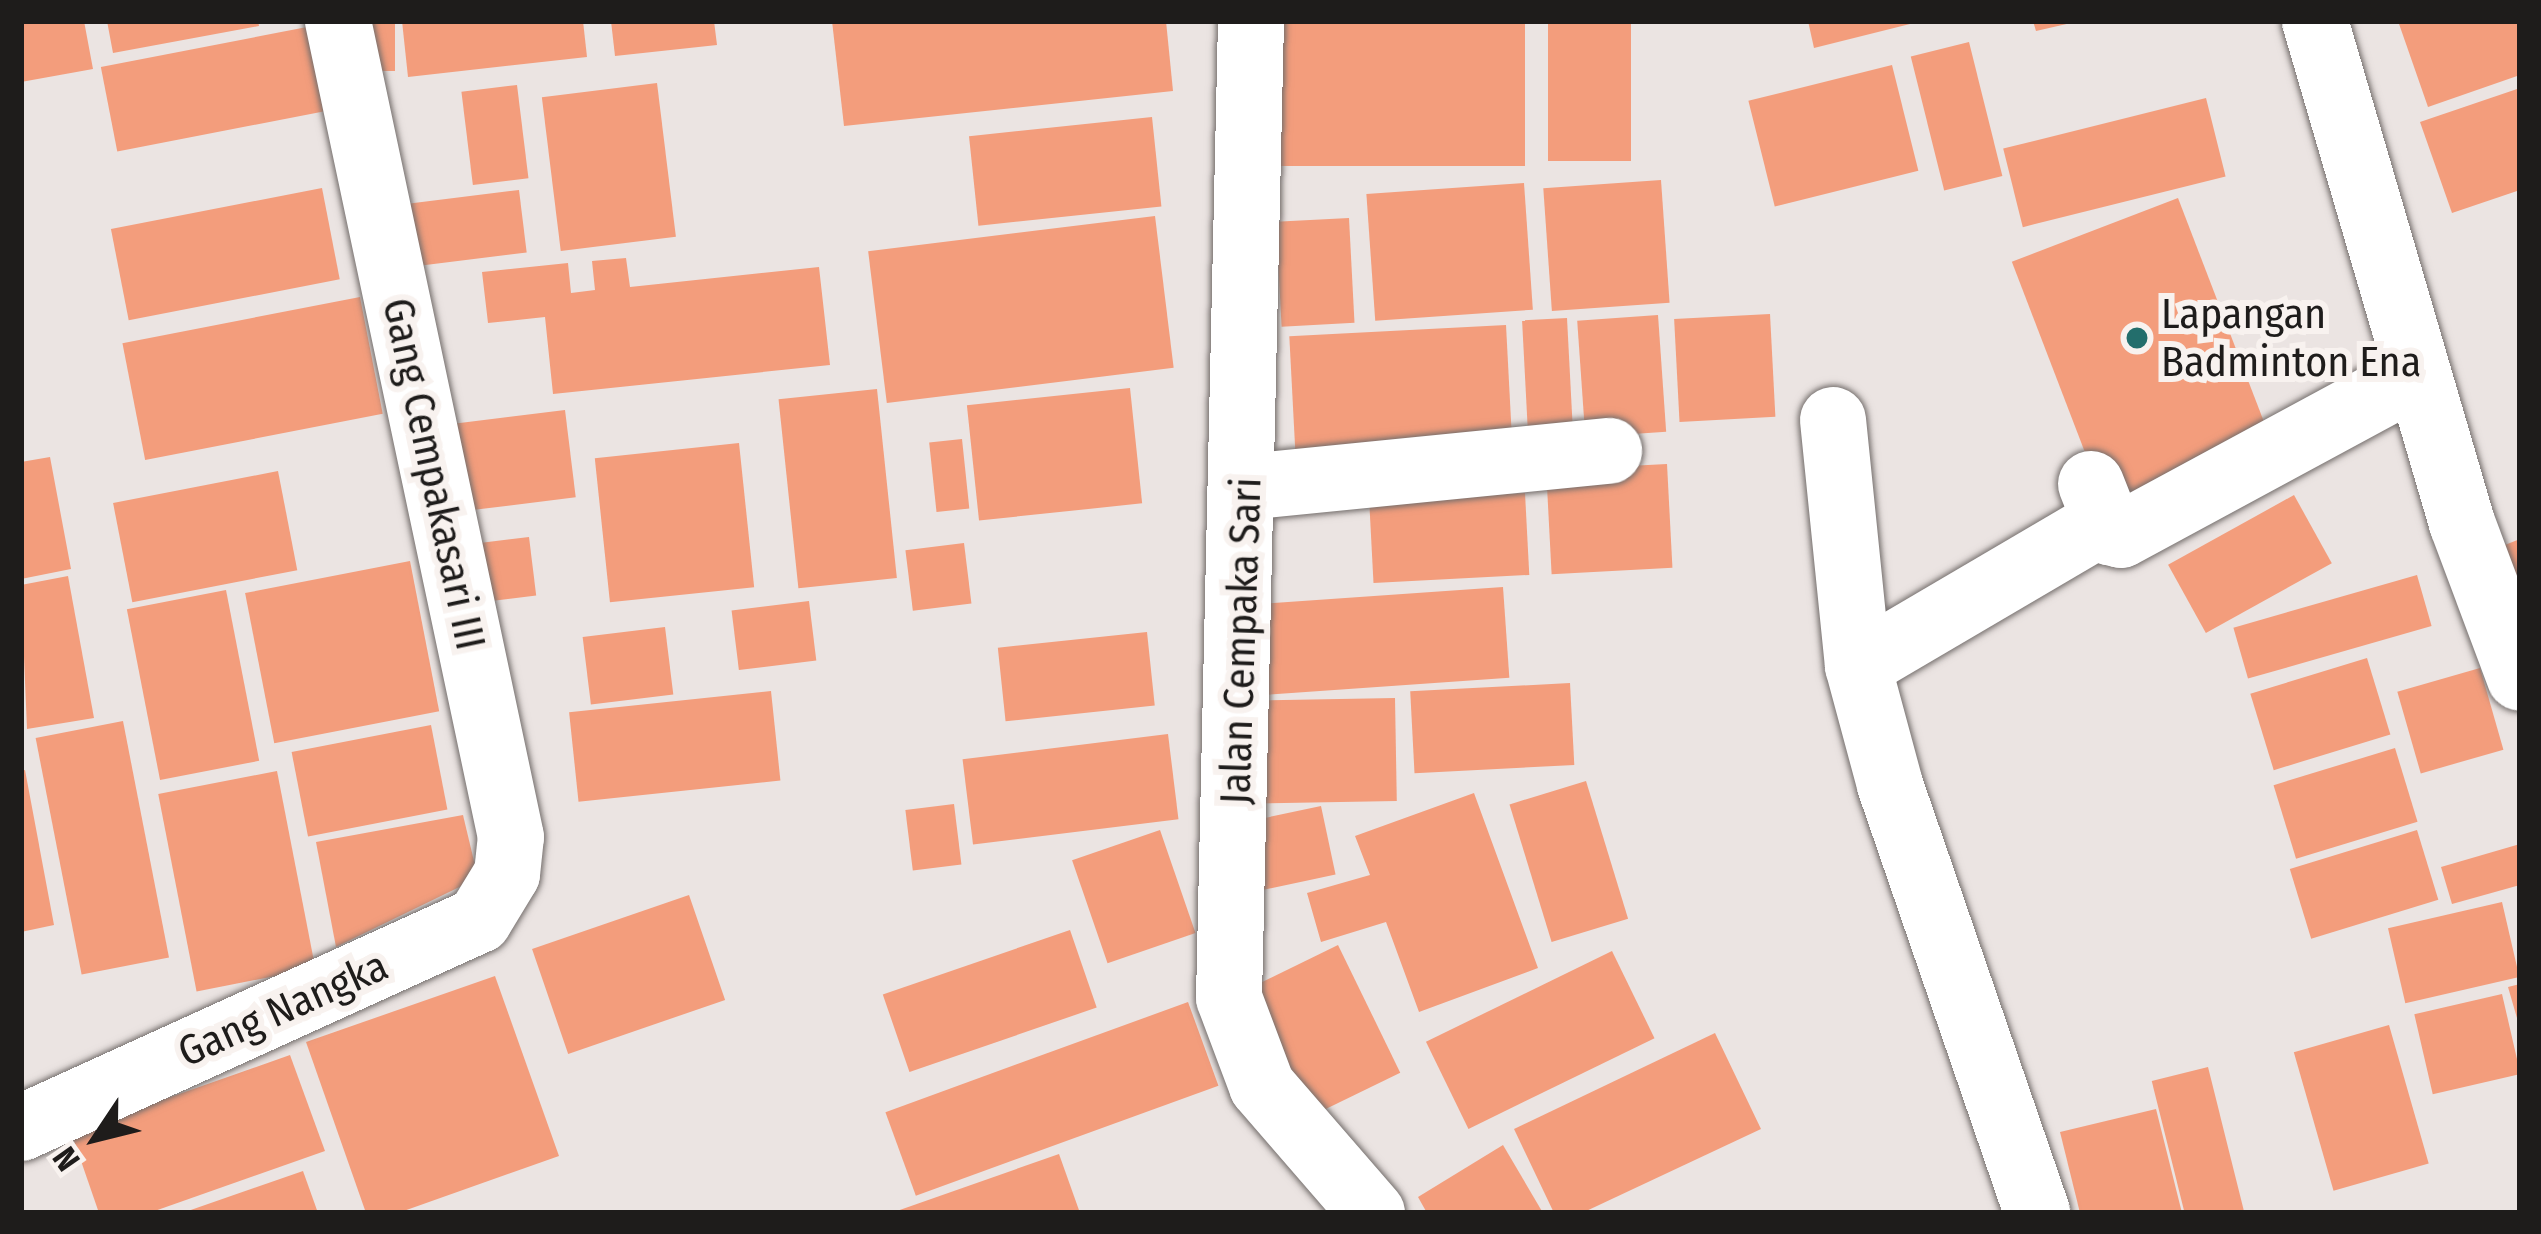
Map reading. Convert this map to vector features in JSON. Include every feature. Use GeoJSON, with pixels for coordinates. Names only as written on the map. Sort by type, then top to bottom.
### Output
{"type":"FeatureCollection","features":[{"type":"Feature","properties":{"kind":"street","name":"Gang Cempakasari III"},"geometry":{"type":"LineString","coordinates":[[338,21],[511,837],[500,897],[479,920]]}},
{"type":"Feature","properties":{"kind":"street","name":"Jalan Cempaka Sari"},"geometry":{"type":"LineString","coordinates":[[1251,21],[1246,487],[1229,998],[1262,1086],[1372,1213]]}},
{"type":"Feature","properties":{"kind":"street"},"geometry":{"type":"LineString","coordinates":[[2315,21],[2416,375],[2520,678]]}},
{"type":"Feature","properties":{"kind":"street"},"geometry":{"type":"LineString","coordinates":[[1858,666],[2097,503],[2113,537],[2121,535],[2416,375]]}},
{"type":"Feature","properties":{"kind":"street"},"geometry":{"type":"LineString","coordinates":[[1833,420],[1858,666],[1890,785],[2037,1213]]}},
{"type":"Feature","properties":{"kind":"street"},"geometry":{"type":"LineString","coordinates":[[1246,487],[1609,451]]}},
{"type":"Feature","properties":{"kind":"street","name":"Gang Nangka"},"geometry":{"type":"LineString","coordinates":[[21,1128],[479,920]]}},
{"type":"Feature","properties":{"kind":"building"},"geometry":{"type":"Polygon","coordinates":[[[21,21],[84,21],[93,69],[21,82],[21,21]]]}},
{"type":"Feature","properties":{"kind":"building"},"geometry":{"type":"Polygon","coordinates":[[[107,21],[258,21],[259,26],[113,53],[107,21]]]}},
{"type":"Feature","properties":{"kind":"building"},"geometry":{"type":"Polygon","coordinates":[[[347,21],[395,21],[395,71],[347,71],[347,21]]]}},
{"type":"Feature","properties":{"kind":"building"},"geometry":{"type":"Polygon","coordinates":[[[402,21],[583,21],[587,57],[408,77],[402,21]]]}},
{"type":"Feature","properties":{"kind":"building"},"geometry":{"type":"Polygon","coordinates":[[[611,21],[714,21],[717,45],[615,56],[611,21]]]}},
{"type":"Feature","properties":{"kind":"building"},"geometry":{"type":"Polygon","coordinates":[[[832,21],[1166,21],[1173,91],[844,126],[832,21]]]}},
{"type":"Feature","properties":{"kind":"building"},"geometry":{"type":"Polygon","coordinates":[[[1268,21],[1525,21],[1525,166],[1268,166],[1268,21]]]}},
{"type":"Feature","properties":{"kind":"building"},"geometry":{"type":"Polygon","coordinates":[[[1548,21],[1631,21],[1631,161],[1548,161],[1548,21]]]}},
{"type":"Feature","properties":{"kind":"building"},"geometry":{"type":"Polygon","coordinates":[[[1808,21],[1914,21],[1914,23],[1814,48],[1808,21]]]}},
{"type":"Feature","properties":{"kind":"building"},"geometry":{"type":"Polygon","coordinates":[[[2033,21],[2071,21],[2071,23],[2036,31],[2033,21]]]}},
{"type":"Feature","properties":{"kind":"building"},"geometry":{"type":"Polygon","coordinates":[[[2398,21],[2520,21],[2520,75],[2428,107],[2398,21]]]}},
{"type":"Feature","properties":{"kind":"building"},"geometry":{"type":"Polygon","coordinates":[[[307,27],[323,111],[117,151],[101,67],[307,27]]]}},
{"type":"Feature","properties":{"kind":"building"},"geometry":{"type":"Polygon","coordinates":[[[1969,42],[2002,176],[1944,190],[1911,57],[1969,42]]]}},
{"type":"Feature","properties":{"kind":"building"},"geometry":{"type":"Polygon","coordinates":[[[1892,65],[1918,171],[1775,207],[1748,101],[1892,65]]]}},
{"type":"Feature","properties":{"kind":"building"},"geometry":{"type":"Polygon","coordinates":[[[657,83],[676,237],[561,251],[542,97],[657,83]]]}},
{"type":"Feature","properties":{"kind":"building"},"geometry":{"type":"Polygon","coordinates":[[[517,85],[528,178],[473,185],[461,92],[517,85]]]}},
{"type":"Feature","properties":{"kind":"building"},"geometry":{"type":"Polygon","coordinates":[[[2520,88],[2520,190],[2452,213],[2420,122],[2520,88]]]}},
{"type":"Feature","properties":{"kind":"building"},"geometry":{"type":"Polygon","coordinates":[[[2206,98],[2226,177],[2023,227],[2003,149],[2206,98]]]}},
{"type":"Feature","properties":{"kind":"building"},"geometry":{"type":"Polygon","coordinates":[[[1152,117],[1161,207],[978,226],[969,136],[1152,117]]]}},
{"type":"Feature","properties":{"kind":"building"},"geometry":{"type":"Polygon","coordinates":[[[1661,180],[1670,303],[1552,311],[1543,188],[1661,180]]]}},
{"type":"Feature","properties":{"kind":"building"},"geometry":{"type":"Polygon","coordinates":[[[1524,183],[1533,310],[1375,321],[1366,194],[1524,183]]]}},
{"type":"Feature","properties":{"kind":"building"},"geometry":{"type":"Polygon","coordinates":[[[322,188],[340,279],[129,320],[111,229],[322,188]]]}},
{"type":"Feature","properties":{"kind":"building"},"geometry":{"type":"Polygon","coordinates":[[[519,190],[527,253],[412,267],[404,204],[519,190]]]}},
{"type":"Feature","properties":{"kind":"building","name":"Lapangan Badminton Ena"},"geometry":{"type":"Polygon","coordinates":[[[2178,198],[2270,439],[2104,503],[2012,262],[2178,198]]]}},
{"type":"Feature","properties":{"kind":"building"},"geometry":{"type":"Polygon","coordinates":[[[1155,216],[1174,368],[887,403],[868,251],[1155,216]]]}},
{"type":"Feature","properties":{"kind":"building"},"geometry":{"type":"Polygon","coordinates":[[[1349,218],[1354,323],[1282,327],[1276,222],[1349,218]]]}},
{"type":"Feature","properties":{"kind":"building"},"geometry":{"type":"Polygon","coordinates":[[[626,258],[630,287],[819,267],[830,365],[553,394],[545,317],[488,323],[482,272],[568,263],[571,293],[595,290],[592,261],[626,258]]]}},
{"type":"Feature","properties":{"kind":"building"},"geometry":{"type":"Polygon","coordinates":[[[360,297],[383,414],[145,460],[122,343],[360,297]]]}},
{"type":"Feature","properties":{"kind":"building"},"geometry":{"type":"Polygon","coordinates":[[[1770,314],[1775,417],[1680,422],[1674,319],[1770,314]]]}},
{"type":"Feature","properties":{"kind":"building"},"geometry":{"type":"Polygon","coordinates":[[[1658,315],[1666,432],[1585,437],[1577,321],[1658,315]]]}},
{"type":"Feature","properties":{"kind":"building"},"geometry":{"type":"Polygon","coordinates":[[[1567,318],[1574,446],[1529,448],[1522,320],[1567,318]]]}},
{"type":"Feature","properties":{"kind":"building"},"geometry":{"type":"Polygon","coordinates":[[[1506,325],[1512,449],[1296,460],[1289,336],[1506,325]]]}},
{"type":"Feature","properties":{"kind":"building"},"geometry":{"type":"Polygon","coordinates":[[[1130,388],[1142,503],[979,521],[967,405],[1130,388]]]}},
{"type":"Feature","properties":{"kind":"building"},"geometry":{"type":"Polygon","coordinates":[[[877,389],[897,578],[798,588],[779,399],[877,389]]]}},
{"type":"Feature","properties":{"kind":"building"},"geometry":{"type":"Polygon","coordinates":[[[565,410],[576,497],[465,511],[454,424],[565,410]]]}},
{"type":"Feature","properties":{"kind":"building"},"geometry":{"type":"Polygon","coordinates":[[[962,439],[969,509],[936,512],[929,442],[962,439]]]}},
{"type":"Feature","properties":{"kind":"building"},"geometry":{"type":"Polygon","coordinates":[[[739,443],[754,587],[610,602],[595,458],[739,443]]]}},
{"type":"Feature","properties":{"kind":"building"},"geometry":{"type":"Polygon","coordinates":[[[50,457],[71,569],[21,579],[21,462],[50,457]]]}},
{"type":"Feature","properties":{"kind":"building"},"geometry":{"type":"Polygon","coordinates":[[[1667,464],[1672,568],[1552,574],[1546,470],[1667,464]]]}},
{"type":"Feature","properties":{"kind":"building"},"geometry":{"type":"Polygon","coordinates":[[[278,471],[297,570],[132,602],[113,503],[278,471]]]}},
{"type":"Feature","properties":{"kind":"building"},"geometry":{"type":"Polygon","coordinates":[[[1525,493],[1529,575],[1374,583],[1369,501],[1525,493]]]}},
{"type":"Feature","properties":{"kind":"building"},"geometry":{"type":"Polygon","coordinates":[[[2294,495],[2332,563],[2206,633],[2168,565],[2294,495]]]}},
{"type":"Feature","properties":{"kind":"building"},"geometry":{"type":"Polygon","coordinates":[[[529,537],[536,596],[467,604],[460,546],[529,537]]]}},
{"type":"Feature","properties":{"kind":"building"},"geometry":{"type":"Polygon","coordinates":[[[2520,539],[2520,634],[2487,552],[2520,539]]]}},
{"type":"Feature","properties":{"kind":"building"},"geometry":{"type":"Polygon","coordinates":[[[964,543],[971,604],[913,611],[905,550],[964,543]]]}},
{"type":"Feature","properties":{"kind":"building"},"geometry":{"type":"Polygon","coordinates":[[[410,561],[439,711],[274,743],[245,593],[410,561]]]}},
{"type":"Feature","properties":{"kind":"building"},"geometry":{"type":"Polygon","coordinates":[[[2417,575],[2432,626],[2248,679],[2233,628],[2417,575]]]}},
{"type":"Feature","properties":{"kind":"building"},"geometry":{"type":"Polygon","coordinates":[[[68,576],[94,718],[27,729],[21,585],[68,576]]]}},
{"type":"Feature","properties":{"kind":"building"},"geometry":{"type":"Polygon","coordinates":[[[1503,587],[1509,678],[1263,695],[1257,604],[1503,587]]]}},
{"type":"Feature","properties":{"kind":"building"},"geometry":{"type":"Polygon","coordinates":[[[226,590],[259,761],[160,780],[127,609],[226,590]]]}},
{"type":"Feature","properties":{"kind":"building"},"geometry":{"type":"Polygon","coordinates":[[[809,601],[816,661],[739,670],[732,611],[809,601]]]}},
{"type":"Feature","properties":{"kind":"building"},"geometry":{"type":"Polygon","coordinates":[[[665,627],[673,694],[591,705],[583,637],[665,627]]]}},
{"type":"Feature","properties":{"kind":"building"},"geometry":{"type":"Polygon","coordinates":[[[1147,632],[1155,706],[1006,721],[998,648],[1147,632]]]}},
{"type":"Feature","properties":{"kind":"building"},"geometry":{"type":"Polygon","coordinates":[[[2367,658],[2390,735],[2274,770],[2250,694],[2367,658]]]}},
{"type":"Feature","properties":{"kind":"building"},"geometry":{"type":"Polygon","coordinates":[[[2480,668],[2503,750],[2421,773],[2397,692],[2480,668]]]}},
{"type":"Feature","properties":{"kind":"building"},"geometry":{"type":"Polygon","coordinates":[[[1570,683],[1574,765],[1415,773],[1410,691],[1570,683]]]}},
{"type":"Feature","properties":{"kind":"building"},"geometry":{"type":"Polygon","coordinates":[[[771,691],[780,781],[579,802],[569,712],[771,691]]]}},
{"type":"Feature","properties":{"kind":"building"},"geometry":{"type":"Polygon","coordinates":[[[1395,698],[1397,801],[1258,803],[1256,700],[1395,698]]]}},
{"type":"Feature","properties":{"kind":"building"},"geometry":{"type":"Polygon","coordinates":[[[123,721],[169,958],[82,975],[36,738],[123,721]]]}},
{"type":"Feature","properties":{"kind":"building"},"geometry":{"type":"Polygon","coordinates":[[[431,725],[447,809],[308,837],[292,752],[431,725]]]}},
{"type":"Feature","properties":{"kind":"building"},"geometry":{"type":"Polygon","coordinates":[[[1168,734],[1178,819],[973,845],[963,759],[1168,734]]]}},
{"type":"Feature","properties":{"kind":"building"},"geometry":{"type":"Polygon","coordinates":[[[2395,748],[2418,822],[2296,859],[2274,785],[2395,748]]]}},
{"type":"Feature","properties":{"kind":"building"},"geometry":{"type":"Polygon","coordinates":[[[25,770],[54,925],[21,932],[21,771],[25,770]]]}},
{"type":"Feature","properties":{"kind":"building"},"geometry":{"type":"Polygon","coordinates":[[[277,771],[315,968],[197,991],[158,794],[277,771]]]}},
{"type":"Feature","properties":{"kind":"building"},"geometry":{"type":"Polygon","coordinates":[[[1586,781],[1628,919],[1552,942],[1509,804],[1586,781]]]}},
{"type":"Feature","properties":{"kind":"building"},"geometry":{"type":"Polygon","coordinates":[[[1474,793],[1538,968],[1419,1012],[1386,922],[1321,942],[1307,893],[1370,875],[1355,836],[1474,793]]]}},
{"type":"Feature","properties":{"kind":"building"},"geometry":{"type":"Polygon","coordinates":[[[954,804],[961,865],[913,871],[905,810],[954,804]]]}},
{"type":"Feature","properties":{"kind":"building"},"geometry":{"type":"Polygon","coordinates":[[[1321,806],[1336,874],[1251,892],[1237,824],[1321,806]]]}},
{"type":"Feature","properties":{"kind":"building"},"geometry":{"type":"Polygon","coordinates":[[[463,815],[478,878],[336,947],[316,842],[463,815]]]}},
{"type":"Feature","properties":{"kind":"building"},"geometry":{"type":"Polygon","coordinates":[[[1160,830],[1195,933],[1108,963],[1072,860],[1160,830]]]}},
{"type":"Feature","properties":{"kind":"building"},"geometry":{"type":"Polygon","coordinates":[[[2417,830],[2438,900],[2311,939],[2290,869],[2417,830]]]}},
{"type":"Feature","properties":{"kind":"building"},"geometry":{"type":"Polygon","coordinates":[[[2520,844],[2520,885],[2452,904],[2441,867],[2520,844]]]}},
{"type":"Feature","properties":{"kind":"building"},"geometry":{"type":"Polygon","coordinates":[[[689,895],[725,1000],[568,1054],[532,949],[689,895]]]}},
{"type":"Feature","properties":{"kind":"building"},"geometry":{"type":"Polygon","coordinates":[[[2502,902],[2519,977],[2405,1003],[2388,928],[2502,902]]]}},
{"type":"Feature","properties":{"kind":"building"},"geometry":{"type":"Polygon","coordinates":[[[1070,930],[1097,1008],[909,1072],[883,994],[1070,930]]]}},
{"type":"Feature","properties":{"kind":"building"},"geometry":{"type":"Polygon","coordinates":[[[1338,945],[1400,1073],[1310,1116],[1248,989],[1338,945]]]}},
{"type":"Feature","properties":{"kind":"building"},"geometry":{"type":"Polygon","coordinates":[[[1612,951],[1655,1038],[1468,1129],[1426,1042],[1612,951]]]}},
{"type":"Feature","properties":{"kind":"building"},"geometry":{"type":"Polygon","coordinates":[[[495,976],[559,1156],[398,1213],[366,1213],[306,1042],[495,976]]]}},
{"type":"Feature","properties":{"kind":"building"},"geometry":{"type":"Polygon","coordinates":[[[2520,984],[2520,1025],[2519,1025],[2508,987],[2520,984]]]}},
{"type":"Feature","properties":{"kind":"building"},"geometry":{"type":"Polygon","coordinates":[[[2502,994],[2520,1074],[2433,1094],[2414,1014],[2502,994]]]}},
{"type":"Feature","properties":{"kind":"building"},"geometry":{"type":"Polygon","coordinates":[[[1188,1002],[1218,1086],[916,1196],[885,1112],[1188,1002]]]}},
{"type":"Feature","properties":{"kind":"building"},"geometry":{"type":"Polygon","coordinates":[[[2389,1025],[2429,1163],[2334,1191],[2294,1052],[2389,1025]]]}},
{"type":"Feature","properties":{"kind":"building"},"geometry":{"type":"Polygon","coordinates":[[[1715,1033],[1761,1129],[1582,1213],[1554,1213],[1514,1129],[1715,1033]]]}},
{"type":"Feature","properties":{"kind":"building"},"geometry":{"type":"Polygon","coordinates":[[[290,1055],[325,1151],[149,1213],[99,1213],[71,1132],[290,1055]]]}},
{"type":"Feature","properties":{"kind":"building"},"geometry":{"type":"Polygon","coordinates":[[[2208,1067],[2244,1213],[2185,1213],[2152,1081],[2208,1067]]]}},
{"type":"Feature","properties":{"kind":"building"},"geometry":{"type":"Polygon","coordinates":[[[2156,1109],[2182,1213],[2080,1213],[2060,1132],[2156,1109]]]}},
{"type":"Feature","properties":{"kind":"building"},"geometry":{"type":"Polygon","coordinates":[[[1503,1145],[1543,1213],[1427,1213],[1418,1197],[1503,1145]]]}},
{"type":"Feature","properties":{"kind":"building"},"geometry":{"type":"Polygon","coordinates":[[[1059,1154],[1080,1213],[894,1213],[894,1212],[1059,1154]]]}},
{"type":"Feature","properties":{"kind":"building"},"geometry":{"type":"Polygon","coordinates":[[[303,1171],[318,1213],[185,1213],[185,1212],[303,1171]]]}},
{"type":"Feature","properties":{"kind":"place","name":"Lapangan Badminton Ena"},"geometry":{"type":"Point","coordinates":[2137,338]}}]}
